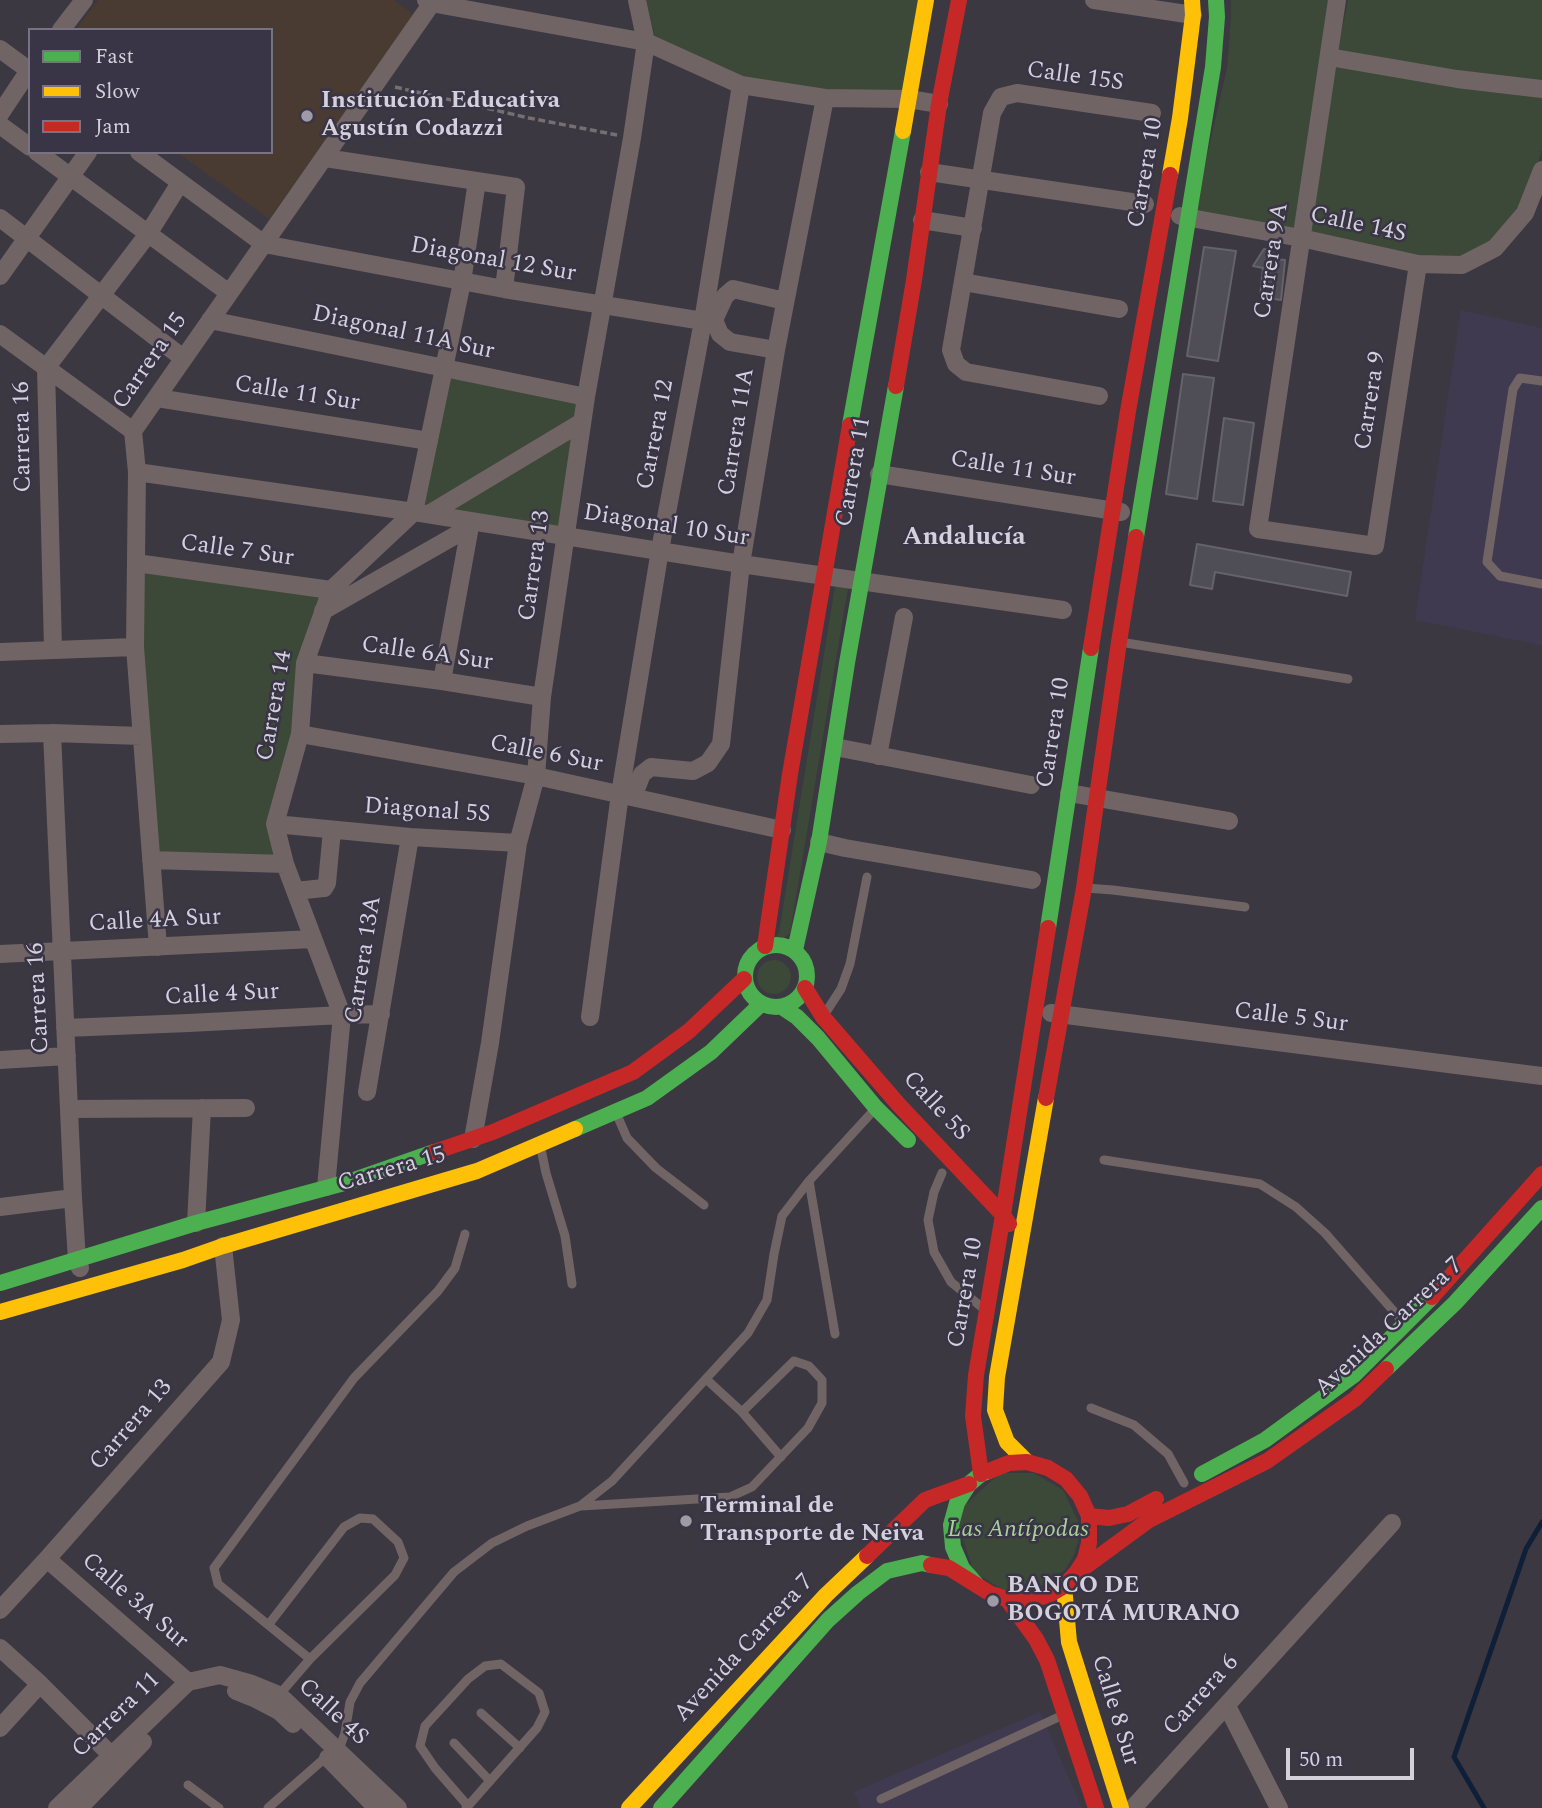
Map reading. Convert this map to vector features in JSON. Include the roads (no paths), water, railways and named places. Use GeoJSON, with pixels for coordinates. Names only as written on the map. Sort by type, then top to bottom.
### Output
{"type":"FeatureCollection","features":[{"type":"Feature","properties":{"kind":"main road","name":"Carrera 11"},"geometry":{"type":"LineString","coordinates":[[765,946],[823,575],[926,0]]}},
{"type":"Feature","properties":{"kind":"main road","name":"Carrera 11"},"geometry":{"type":"LineString","coordinates":[[795,950],[835,747],[861,580],[914,280],[939,104],[959,0]]}},
{"type":"Feature","properties":{"kind":"main road","name":"Carrera 10"},"geometry":{"type":"LineString","coordinates":[[1027,1462],[1007,1442],[995,1410],[998,1377],[1084,888],[1119,642],[1213,67],[1216,0]]}},
{"type":"Feature","properties":{"kind":"main road","name":"Carrera 10"},"geometry":{"type":"LineString","coordinates":[[975,1479],[973,1416],[985,1310],[997,1253],[1128,411],[1180,118],[1192,8]]}},
{"type":"Feature","properties":{"kind":"main road"},"geometry":{"type":"LineString","coordinates":[[775,944],[795,950],[802,958],[807,978],[799,999],[782,1007],[761,1004],[753,998],[744,979],[749,959],[756,951],[775,944]]}},
{"type":"Feature","properties":{"kind":"main road","name":"Carrera 15"},"geometry":{"type":"LineString","coordinates":[[0,1283],[196,1223],[327,1187],[493,1132],[634,1072],[689,1031],[744,979]]}},
{"type":"Feature","properties":{"kind":"main road","name":"Calle 5S"},"geometry":{"type":"LineString","coordinates":[[805,988],[823,1017],[889,1094],[1003,1214],[1012,1230],[1016,1263]]}},
{"type":"Feature","properties":{"kind":"main road","name":"Carrera 15"},"geometry":{"type":"LineString","coordinates":[[0,1312],[477,1171],[647,1098],[711,1052],[761,1004]]}},
{"type":"Feature","properties":{"kind":"main road","name":"Calle 5S"},"geometry":{"type":"LineString","coordinates":[[782,1007],[797,1017],[818,1038],[876,1108],[982,1213],[990,1228],[997,1253]]}},
{"type":"Feature","properties":{"kind":"main road","name":"Avenida Carrera 7"},"geometry":{"type":"LineString","coordinates":[[1088,1516],[1109,1518],[1128,1514],[1265,1440],[1354,1375],[1455,1273],[1542,1174]]}},
{"type":"Feature","properties":{"kind":"main road","name":"Avenida Carrera 7"},"geometry":{"type":"LineString","coordinates":[[1076,1573],[1149,1520],[1267,1461],[1355,1399],[1455,1303],[1542,1208]]}},
{"type":"Feature","properties":{"kind":"main road"},"geometry":{"type":"LineString","coordinates":[[1027,1462],[1048,1468],[1066,1479],[1080,1496],[1088,1516],[1089,1543],[1076,1573],[1064,1586],[1047,1596],[1027,1600],[1007,1599],[991,1594],[977,1585],[962,1568],[953,1548],[951,1525],[957,1503],[975,1479],[1009,1463],[1027,1462]]}},
{"type":"Feature","properties":{"kind":"main road","name":"Avenida Carrera 7"},"geometry":{"type":"LineString","coordinates":[[629,1808],[826,1595],[925,1500],[975,1479]]}},
{"type":"Feature","properties":{"kind":"main road","name":"Avenida Carrera 7"},"geometry":{"type":"LineString","coordinates":[[661,1808],[828,1620],[887,1571],[922,1563],[949,1568],[977,1585]]}},
{"type":"Feature","properties":{"kind":"main road","name":"Calle 8 Sur"},"geometry":{"type":"LineString","coordinates":[[1064,1586],[1069,1642],[1121,1808]]}},
{"type":"Feature","properties":{"kind":"main road","name":"Calle 8 Sur"},"geometry":{"type":"LineString","coordinates":[[1007,1599],[1036,1639],[1046,1660],[1096,1808]]}},
{"type":"Feature","properties":{"kind":"street"},"geometry":{"type":"LineString","coordinates":[[63,28],[84,0]]}},
{"type":"Feature","properties":{"kind":"street","name":"Carrera 13"},"geometry":{"type":"LineString","coordinates":[[473,1139],[490,1043],[518,844],[536,776],[542,698],[582,422],[632,138],[646,42],[637,0]]}},
{"type":"Feature","properties":{"kind":"street"},"geometry":{"type":"LineString","coordinates":[[1094,0],[1192,8]]}},
{"type":"Feature","properties":{"kind":"street","name":"Carrera 9A"},"geometry":{"type":"LineString","coordinates":[[1337,0],[1258,528],[1374,546]]}},
{"type":"Feature","properties":{"kind":"street"},"geometry":{"type":"LineString","coordinates":[[430,1],[646,42],[741,85],[825,98],[909,99],[939,104]]}},
{"type":"Feature","properties":{"kind":"street","name":"Carrera 15"},"geometry":{"type":"LineString","coordinates":[[158,947],[135,647],[136,472],[133,431],[378,82],[430,1]]}},
{"type":"Feature","properties":{"kind":"street"},"geometry":{"type":"LineString","coordinates":[[0,49],[28,69]]}},
{"type":"Feature","properties":{"kind":"street"},"geometry":{"type":"LineString","coordinates":[[1329,57],[1457,79],[1542,89]]}},
{"type":"Feature","properties":{"kind":"street"},"geometry":{"type":"LineString","coordinates":[[0,114],[28,72]]}},
{"type":"Feature","properties":{"kind":"street","name":"Carrera 12"},"geometry":{"type":"LineString","coordinates":[[590,1017],[627,795],[660,550],[709,321],[741,85]]}},
{"type":"Feature","properties":{"kind":"street","name":"Calle 15S"},"geometry":{"type":"LineString","coordinates":[[1100,396],[966,372],[956,364],[951,351],[992,113],[1001,97],[1017,93],[1152,113]]}},
{"type":"Feature","properties":{"kind":"street","name":"Carrera 11A"},"geometry":{"type":"LineString","coordinates":[[627,795],[642,774],[651,767],[693,771],[708,762],[721,744],[741,564],[785,300],[825,98]]}},
{"type":"Feature","properties":{"kind":"street"},"geometry":{"type":"LineString","coordinates":[[0,125],[28,146]]}},
{"type":"Feature","properties":{"kind":"street"},"geometry":{"type":"LineString","coordinates":[[40,154],[229,293]]}},
{"type":"Feature","properties":{"kind":"street"},"geometry":{"type":"LineString","coordinates":[[0,276],[87,154]]}},
{"type":"Feature","properties":{"kind":"street"},"geometry":{"type":"LineString","coordinates":[[142,154],[264,244]]}},
{"type":"Feature","properties":{"kind":"street"},"geometry":{"type":"LineString","coordinates":[[325,158],[516,187],[505,289]]}},
{"type":"Feature","properties":{"kind":"street","name":"Calle 14S"},"geometry":{"type":"LineString","coordinates":[[1163,213],[1301,238],[1418,264],[1462,265],[1495,248],[1525,213],[1542,170]]}},
{"type":"Feature","properties":{"kind":"street"},"geometry":{"type":"LineString","coordinates":[[929,172],[1145,204]]}},
{"type":"Feature","properties":{"kind":"street"},"geometry":{"type":"LineString","coordinates":[[422,513],[429,441],[462,282],[477,181]]}},
{"type":"Feature","properties":{"kind":"street","name":"Carrera 16"},"geometry":{"type":"LineString","coordinates":[[53,649],[46,368],[148,234],[180,183]]}},
{"type":"Feature","properties":{"kind":"street"},"geometry":{"type":"LineString","coordinates":[[0,218],[183,358]]}},
{"type":"Feature","properties":{"kind":"street"},"geometry":{"type":"LineString","coordinates":[[922,220],[973,229]]}},
{"type":"Feature","properties":{"kind":"street","name":"Diagonal 12 Sur"},"geometry":{"type":"LineString","coordinates":[[264,244],[462,282],[709,321]]}},
{"type":"Feature","properties":{"kind":"street","name":"Carrera 9"},"geometry":{"type":"LineString","coordinates":[[1374,546],[1418,264]]}},
{"type":"Feature","properties":{"kind":"street"},"geometry":{"type":"LineString","coordinates":[[964,282],[1119,309]]}},
{"type":"Feature","properties":{"kind":"street"},"geometry":{"type":"LineString","coordinates":[[776,350],[730,342],[709,321],[725,296],[733,289],[785,300]]}},
{"type":"Feature","properties":{"kind":"street","name":"Diagonal 11A Sur"},"geometry":{"type":"LineString","coordinates":[[210,320],[586,397]]}},
{"type":"Feature","properties":{"kind":"street"},"geometry":{"type":"LineString","coordinates":[[0,334],[133,431]]}},
{"type":"Feature","properties":{"kind":"street","name":"Calle 11 Sur"},"geometry":{"type":"LineString","coordinates":[[157,398],[429,441]]}},
{"type":"Feature","properties":{"kind":"street","name":"Carrera 14"},"geometry":{"type":"LineString","coordinates":[[327,1187],[342,1014],[285,864],[275,824],[300,734],[305,663],[331,590],[422,513],[582,422]]}},
{"type":"Feature","properties":{"kind":"street","name":"Diagonal 10 Sur"},"geometry":{"type":"LineString","coordinates":[[136,472],[422,513],[470,524],[1063,610]]}},
{"type":"Feature","properties":{"kind":"street","name":"Calle 11 Sur"},"geometry":{"type":"LineString","coordinates":[[879,474],[1139,515]]}},
{"type":"Feature","properties":{"kind":"street"},"geometry":{"type":"LineString","coordinates":[[323,611],[470,524]]}},
{"type":"Feature","properties":{"kind":"street"},"geometry":{"type":"LineString","coordinates":[[442,681],[470,524]]}},
{"type":"Feature","properties":{"kind":"street","name":"Calle 7 Sur"},"geometry":{"type":"LineString","coordinates":[[136,564],[331,590]]}},
{"type":"Feature","properties":{"kind":"street"},"geometry":{"type":"LineString","coordinates":[[878,756],[904,617]]}},
{"type":"Feature","properties":{"kind":"street"},"geometry":{"type":"LineString","coordinates":[[0,652],[135,647]]}},
{"type":"Feature","properties":{"kind":"street","name":"Calle 6A Sur"},"geometry":{"type":"LineString","coordinates":[[305,663],[442,681],[542,698]]}},
{"type":"Feature","properties":{"kind":"street","name":"Carrera 16"},"geometry":{"type":"LineString","coordinates":[[52,733],[73,1198],[77,1260],[86,1287]]}},
{"type":"Feature","properties":{"kind":"street"},"geometry":{"type":"LineString","coordinates":[[0,734],[141,736]]}},
{"type":"Feature","properties":{"kind":"street","name":"Calle 6 Sur"},"geometry":{"type":"LineString","coordinates":[[300,734],[536,776],[782,830]]}},
{"type":"Feature","properties":{"kind":"street"},"geometry":{"type":"LineString","coordinates":[[835,747],[1031,785]]}},
{"type":"Feature","properties":{"kind":"street"},"geometry":{"type":"LineString","coordinates":[[1069,793],[1229,821]]}},
{"type":"Feature","properties":{"kind":"street"},"geometry":{"type":"LineString","coordinates":[[275,824],[332,830],[327,883],[324,888],[295,891]]}},
{"type":"Feature","properties":{"kind":"street","name":"Diagonal 5S"},"geometry":{"type":"LineString","coordinates":[[332,830],[518,844]]}},
{"type":"Feature","properties":{"kind":"street","name":"Carrera 13A"},"geometry":{"type":"LineString","coordinates":[[367,1091],[410,837]]}},
{"type":"Feature","properties":{"kind":"street"},"geometry":{"type":"LineString","coordinates":[[818,842],[1032,880]]}},
{"type":"Feature","properties":{"kind":"street"},"geometry":{"type":"LineString","coordinates":[[151,860],[285,864]]}},
{"type":"Feature","properties":{"kind":"street","name":"Calle 4A Sur"},"geometry":{"type":"LineString","coordinates":[[0,954],[313,939]]}},
{"type":"Feature","properties":{"kind":"street","name":"Calle 5 Sur"},"geometry":{"type":"LineString","coordinates":[[1034,1012],[1542,1076]]}},
{"type":"Feature","properties":{"kind":"street","name":"Calle 4 Sur"},"geometry":{"type":"LineString","coordinates":[[65,1028],[381,1014]]}},
{"type":"Feature","properties":{"kind":"street"},"geometry":{"type":"LineString","coordinates":[[0,1060],[67,1056]]}},
{"type":"Feature","properties":{"kind":"street"},"geometry":{"type":"LineString","coordinates":[[196,1223],[202,1108]]}},
{"type":"Feature","properties":{"kind":"street"},"geometry":{"type":"LineString","coordinates":[[70,1109],[246,1108]]}},
{"type":"Feature","properties":{"kind":"street"},"geometry":{"type":"LineString","coordinates":[[0,1207],[73,1198]]}},
{"type":"Feature","properties":{"kind":"street","name":"Carrera 13"},"geometry":{"type":"LineString","coordinates":[[0,1610],[221,1362],[231,1320],[223,1246]]}},
{"type":"Feature","properties":{"kind":"street","name":"Carrera 6"},"geometry":{"type":"LineString","coordinates":[[1133,1808],[1392,1523]]}},
{"type":"Feature","properties":{"kind":"street","name":"Calle 3A Sur"},"geometry":{"type":"LineString","coordinates":[[47,1559],[188,1682]]}},
{"type":"Feature","properties":{"kind":"street"},"geometry":{"type":"LineString","coordinates":[[0,1648],[112,1756]]}},
{"type":"Feature","properties":{"kind":"street","name":"Calle 4S"},"geometry":{"type":"LineString","coordinates":[[217,1681],[279,1711],[398,1808]]}},
{"type":"Feature","properties":{"kind":"street","name":"Calle 4S"},"geometry":{"type":"LineString","coordinates":[[217,1681],[252,1684],[279,1695],[377,1808]]}},
{"type":"Feature","properties":{"kind":"street","name":"Carrera 11"},"geometry":{"type":"LineString","coordinates":[[57,1808],[188,1682],[217,1681]]}},
{"type":"Feature","properties":{"kind":"street","name":"Carrera 11"},"geometry":{"type":"LineString","coordinates":[[79,1808],[194,1691],[217,1681]]}},
{"type":"Feature","properties":{"kind":"street"},"geometry":{"type":"LineString","coordinates":[[0,1728],[40,1684]]}},
{"type":"Feature","properties":{"kind":"street"},"geometry":{"type":"LineString","coordinates":[[1227,1706],[1279,1808]]}},
{"type":"Feature","properties":{"kind":"lane"},"geometry":{"type":"LineString","coordinates":[[1542,381],[1520,378],[1513,388],[1487,562],[1500,576],[1542,584]]}},
{"type":"Feature","properties":{"kind":"lane"},"geometry":{"type":"LineString","coordinates":[[1119,642],[1348,679]]}},
{"type":"Feature","properties":{"kind":"lane"},"geometry":{"type":"LineString","coordinates":[[823,1017],[841,989],[850,964],[867,877]]}},
{"type":"Feature","properties":{"kind":"lane"},"geometry":{"type":"LineString","coordinates":[[1084,888],[1245,907]]}},
{"type":"Feature","properties":{"kind":"lane"},"geometry":{"type":"LineString","coordinates":[[580,1506],[612,1481],[748,1333],[767,1300],[782,1216],[809,1181],[889,1094]]}},
{"type":"Feature","properties":{"kind":"lane"},"geometry":{"type":"LineString","coordinates":[[616,1112],[626,1138],[656,1168],[704,1205]]}},
{"type":"Feature","properties":{"kind":"lane"},"geometry":{"type":"LineString","coordinates":[[540,1145],[565,1236],[572,1284]]}},
{"type":"Feature","properties":{"kind":"lane"},"geometry":{"type":"LineString","coordinates":[[1104,1160],[1260,1184],[1296,1207],[1325,1233],[1405,1324]]}},
{"type":"Feature","properties":{"kind":"lane"},"geometry":{"type":"LineString","coordinates":[[932,1164],[934,1192],[928,1220],[934,1252],[951,1282],[985,1310]]}},
{"type":"Feature","properties":{"kind":"lane"},"geometry":{"type":"LineString","coordinates":[[809,1181],[835,1334]]}},
{"type":"Feature","properties":{"kind":"lane"},"geometry":{"type":"LineString","coordinates":[[310,1659],[218,1584],[215,1568],[354,1378],[438,1291],[455,1268],[465,1234]]}},
{"type":"Feature","properties":{"kind":"lane"},"geometry":{"type":"LineString","coordinates":[[268,1808],[341,1744],[350,1702],[360,1684],[454,1572],[492,1543],[527,1526],[580,1506],[730,1497],[752,1487],[808,1428],[822,1403],[822,1380],[809,1366],[794,1361],[742,1412]]}},
{"type":"Feature","properties":{"kind":"lane"},"geometry":{"type":"LineString","coordinates":[[706,1379],[742,1412],[781,1457]]}},
{"type":"Feature","properties":{"kind":"lane"},"geometry":{"type":"LineString","coordinates":[[1091,1408],[1134,1425],[1168,1454],[1184,1483]]}},
{"type":"Feature","properties":{"kind":"lane"},"geometry":{"type":"LineString","coordinates":[[269,1624],[344,1527],[360,1518],[373,1519],[398,1542],[404,1558],[395,1575],[310,1659],[279,1695]]}},
{"type":"Feature","properties":{"kind":"lane"},"geometry":{"type":"LineString","coordinates":[[501,1664],[539,1693],[545,1712],[537,1728],[490,1781],[467,1807],[420,1746],[425,1726],[468,1679],[485,1666],[501,1664]]}},
{"type":"Feature","properties":{"kind":"lane"},"geometry":{"type":"LineString","coordinates":[[481,1713],[520,1748]]}},
{"type":"Feature","properties":{"kind":"lane"},"geometry":{"type":"LineString","coordinates":[[880,1799],[1065,1714]]}},
{"type":"Feature","properties":{"kind":"lane"},"geometry":{"type":"LineString","coordinates":[[454,1743],[490,1781]]}},
{"type":"Feature","properties":{"kind":"lane"},"geometry":{"type":"LineString","coordinates":[[188,1785],[219,1808]]}},
{"type":"Feature","properties":{"kind":"waterway"},"geometry":{"type":"LineString","coordinates":[[1484,1808],[1454,1757],[1526,1549],[1542,1522]]}},
{"type":"Feature","properties":{"kind":"place","name":"Institución Educativa Agustín Codazzi"},"geometry":{"type":"Point","coordinates":[307,116]}},
{"type":"Feature","properties":{"kind":"place","name":"Terminal de Transporte de Neiva"},"geometry":{"type":"Point","coordinates":[686,1521]}},
{"type":"Feature","properties":{"kind":"place","name":"BANCO DE BOGOTÁ MURANO"},"geometry":{"type":"Point","coordinates":[993,1601]}},
{"type":"Feature","properties":{"kind":"district","name":"Andalucía"},"geometry":{"type":"Point","coordinates":[964,539]}},
{"type":"Feature","properties":{"kind":"park label","name":"Las Antípodas"},"geometry":{"type":"Point","coordinates":[1018,1531]}}]}
